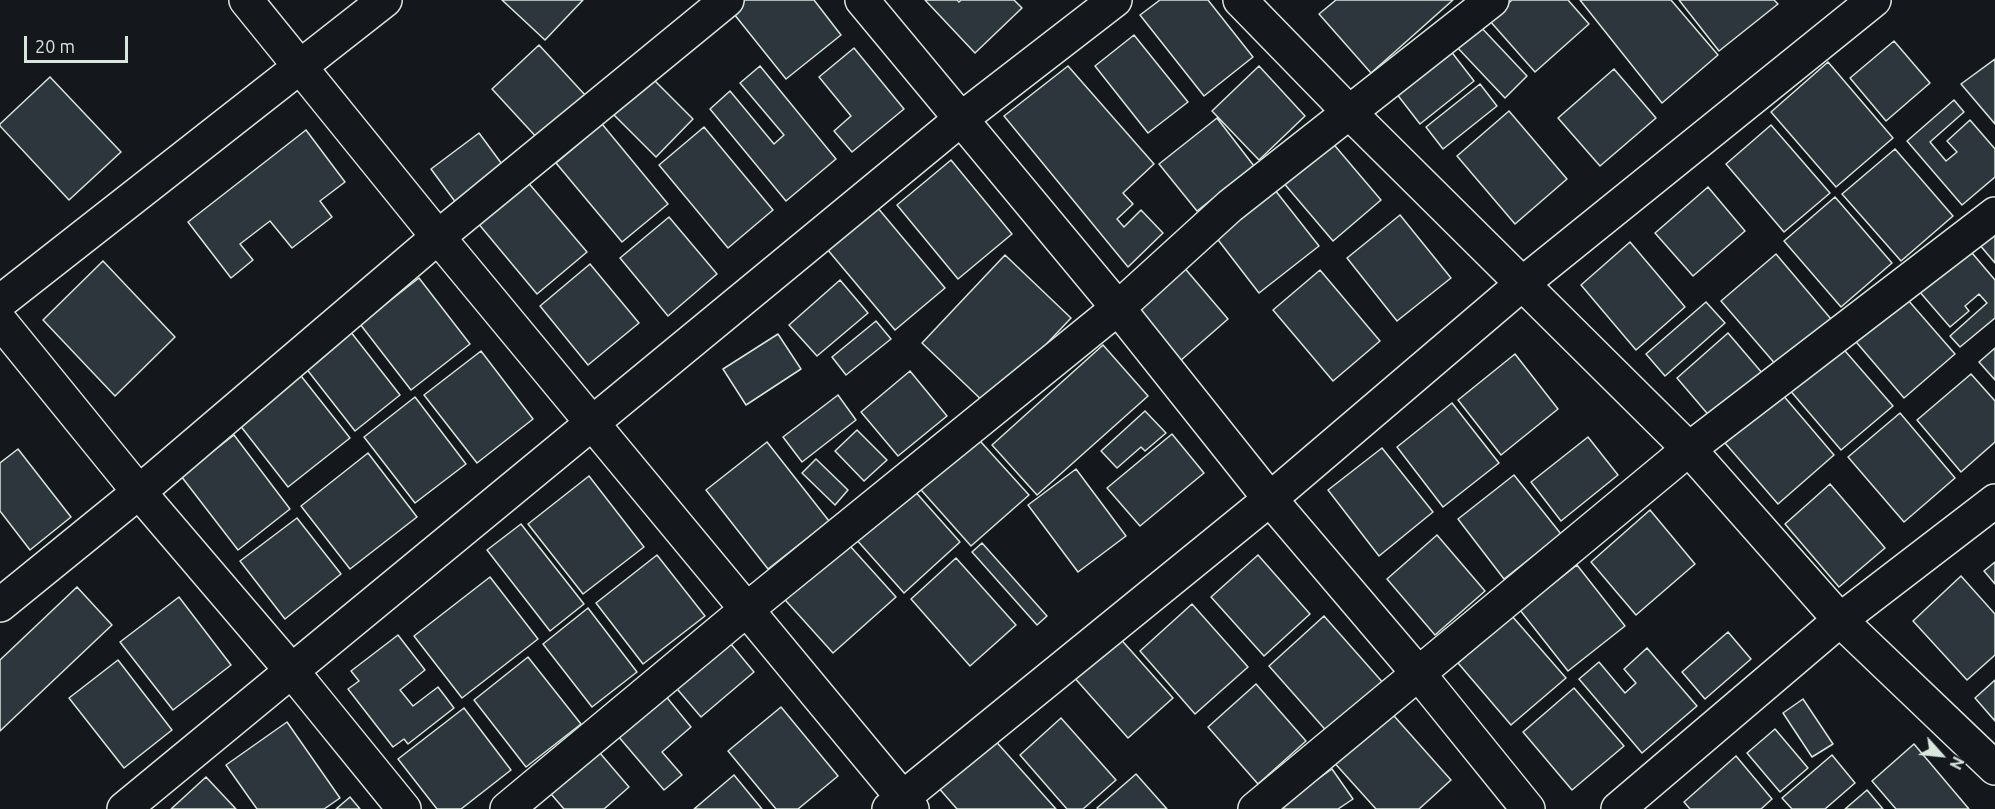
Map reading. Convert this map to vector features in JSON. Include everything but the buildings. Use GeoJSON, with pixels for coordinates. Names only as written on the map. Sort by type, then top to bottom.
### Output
{"type":"FeatureCollection","features":[{"type":"Feature","properties":{"kind":"street"},"geometry":{"type":"LineString","coordinates":[[246,0],[746,610],[901,805],[1270,499],[1522,284],[1874,0]]}},
{"type":"Feature","properties":{"kind":"street"},"geometry":{"type":"LineString","coordinates":[[0,302],[385,0]]}},
{"type":"Feature","properties":{"kind":"street"},"geometry":{"type":"LineString","coordinates":[[0,605],[139,492],[438,237],[727,0]]}},
{"type":"Feature","properties":{"kind":"street"},"geometry":{"type":"LineString","coordinates":[[862,0],[1118,308],[1270,499],[1418,673],[1528,809]]}},
{"type":"Feature","properties":{"kind":"street"},"geometry":{"type":"LineString","coordinates":[[124,809],[961,119],[1115,0]]}},
{"type":"Feature","properties":{"kind":"street"},"geometry":{"type":"LineString","coordinates":[[1240,0],[1348,112],[1689,449],[1840,620],[1995,768]]}},
{"type":"Feature","properties":{"kind":"street"},"geometry":{"type":"LineString","coordinates":[[507,809],[746,610],[1118,308],[1230,206],[1492,0]]}},
{"type":"Feature","properties":{"kind":"street"},"geometry":{"type":"LineString","coordinates":[[1255,809],[1689,449],[1995,214]]}},
{"type":"Feature","properties":{"kind":"street"},"geometry":{"type":"LineString","coordinates":[[0,321],[139,492],[291,670],[404,809]]}},
{"type":"Feature","properties":{"kind":"street"},"geometry":{"type":"LineString","coordinates":[[1618,809],[1840,620],[1995,501]]}}]}
